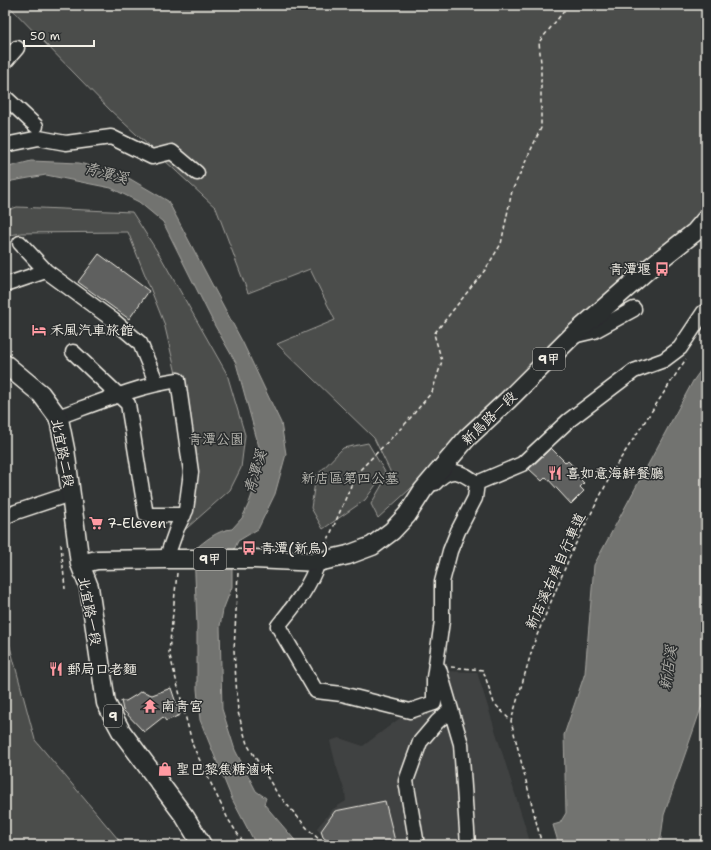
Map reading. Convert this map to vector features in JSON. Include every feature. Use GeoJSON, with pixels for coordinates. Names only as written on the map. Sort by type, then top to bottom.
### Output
{"type":"FeatureCollection","features":[{"type":"Feature","properties":{"kind":"main road","name":"新烏路一段"},"geometry":{"type":"LineString","coordinates":[[246,559],[324,560],[348,555],[372,546],[392,531],[407,515],[423,490],[467,438],[508,400],[570,337],[653,265],[695,232],[706,219]]}},
{"type":"Feature","properties":{"kind":"main road","name":"北宜路二段"},"geometry":{"type":"LineString","coordinates":[[5,364],[41,394],[58,416],[65,449],[80,564]]}},
{"type":"Feature","properties":{"kind":"main road","name":"9甲"},"geometry":{"type":"LineString","coordinates":[[80,564],[98,560],[246,559]]}},
{"type":"Feature","properties":{"kind":"main road","name":"北宜路一段"},"geometry":{"type":"LineString","coordinates":[[80,564],[76,588],[92,687],[98,710],[107,729],[190,845]]}},
{"type":"Feature","properties":{"kind":"main road","name":"北宜路一段"},"geometry":{"type":"LineString","coordinates":[[80,564],[89,587],[106,703],[121,731],[185,817],[202,845]]}},
{"type":"Feature","properties":{"kind":"lane"},"geometry":{"type":"LineString","coordinates":[[5,62],[17,48]]}},
{"type":"Feature","properties":{"kind":"lane"},"geometry":{"type":"LineString","coordinates":[[5,97],[36,126]]}},
{"type":"Feature","properties":{"kind":"lane"},"geometry":{"type":"LineString","coordinates":[[5,146],[39,138],[66,143],[111,137],[152,157],[172,152],[197,173]]}},
{"type":"Feature","properties":{"kind":"lane"},"geometry":{"type":"LineString","coordinates":[[20,243],[46,271],[113,320],[140,343],[157,384]]}},
{"type":"Feature","properties":{"kind":"lane"},"geometry":{"type":"LineString","coordinates":[[5,285],[46,271]]}},
{"type":"Feature","properties":{"kind":"lane"},"geometry":{"type":"LineString","coordinates":[[570,337],[594,331],[634,309]]}},
{"type":"Feature","properties":{"kind":"lane"},"geometry":{"type":"LineString","coordinates":[[477,483],[522,464],[568,420],[634,371],[664,360],[680,348],[704,312]]}},
{"type":"Feature","properties":{"kind":"lane"},"geometry":{"type":"LineString","coordinates":[[73,352],[128,404],[146,515],[184,515]]}},
{"type":"Feature","properties":{"kind":"lane"},"geometry":{"type":"LineString","coordinates":[[58,416],[118,394],[178,380],[191,472],[186,510],[177,528],[172,559]]}},
{"type":"Feature","properties":{"kind":"lane"},"geometry":{"type":"LineString","coordinates":[[407,515],[440,477],[452,472],[463,474],[477,483]]}},
{"type":"Feature","properties":{"kind":"lane"},"geometry":{"type":"LineString","coordinates":[[324,560],[306,590],[278,626],[316,691],[342,694],[410,711],[434,703],[434,678],[442,621],[442,582],[450,551],[458,531],[475,498],[477,483]]}},
{"type":"Feature","properties":{"kind":"lane"},"geometry":{"type":"LineString","coordinates":[[5,517],[70,494]]}},
{"type":"Feature","properties":{"kind":"lane"},"geometry":{"type":"LineString","coordinates":[[437,657],[450,710],[461,744],[468,845]]}},
{"type":"Feature","properties":{"kind":"lane"},"geometry":{"type":"LineString","coordinates":[[417,845],[406,782],[420,742],[437,722],[450,710]]}},
{"type":"Feature","properties":{"kind":"path"},"geometry":{"type":"LineString","coordinates":[[324,560],[327,542],[356,474],[406,423],[432,392],[442,361],[434,334],[485,270],[502,244],[512,191],[541,128],[541,63],[539,42],[569,5]]}},
{"type":"Feature","properties":{"kind":"path","name":"新店溪右岸自行車道"},"geometry":{"type":"LineString","coordinates":[[511,721],[535,640],[573,549],[616,467],[686,358]]}},
{"type":"Feature","properties":{"kind":"path"},"geometry":{"type":"LineString","coordinates":[[61,544],[65,589]]}},
{"type":"Feature","properties":{"kind":"path"},"geometry":{"type":"LineString","coordinates":[[172,559],[169,652],[193,746],[228,820],[245,845]]}},
{"type":"Feature","properties":{"kind":"path"},"geometry":{"type":"LineString","coordinates":[[246,559],[234,650],[238,712],[246,744],[277,793],[308,829],[325,845]]}},
{"type":"Feature","properties":{"kind":"path"},"geometry":{"type":"LineString","coordinates":[[437,657],[447,667],[483,670],[494,704],[511,721],[542,845]]}},
{"type":"Feature","properties":{"kind":"shaded area"},"geometry":{"type":"Polygon","coordinates":[[[438,671],[477,672],[531,845],[330,845],[323,838],[317,828],[333,809],[346,801],[345,792],[330,741],[339,738],[363,746],[404,715],[437,706],[438,671]]]}},
{"type":"Feature","properties":{"kind":"green space"},"geometry":{"type":"Polygon","coordinates":[[[8,5],[706,5],[706,215],[688,238],[378,518],[371,504],[390,471],[374,438],[277,344],[335,320],[310,269],[248,293],[216,208],[110,110],[8,5]]]}},
{"type":"Feature","properties":{"kind":"green space","name":"青潭公園"},"geometry":{"type":"Polygon","coordinates":[[[17,207],[132,212],[162,259],[227,374],[245,435],[241,468],[230,490],[179,535],[190,462],[182,399],[164,323],[128,232],[21,233],[5,236],[5,211],[17,207]]]}},
{"type":"Feature","properties":{"kind":"green space","name":"新店區第四公墓"},"geometry":{"type":"Polygon","coordinates":[[[368,443],[385,472],[365,500],[323,529],[311,508],[316,476],[343,448],[368,443]]]}},
{"type":"Feature","properties":{"kind":"green space"},"geometry":{"type":"Polygon","coordinates":[[[5,628],[35,740],[123,845],[5,845],[5,628]]]}},
{"type":"Feature","properties":{"kind":"water","name":"青潭溪"},"geometry":{"type":"Polygon","coordinates":[[[31,161],[79,163],[120,173],[168,201],[243,343],[281,423],[286,454],[275,494],[258,529],[238,541],[232,554],[232,587],[223,610],[220,626],[222,709],[235,750],[256,791],[266,798],[264,804],[299,845],[259,845],[253,839],[232,799],[200,720],[197,689],[197,625],[194,550],[221,531],[232,529],[242,518],[256,483],[259,447],[236,363],[215,326],[163,222],[139,202],[111,188],[46,175],[12,181],[5,185],[5,168],[31,161]]]}},
{"type":"Feature","properties":{"kind":"water","name":"新店溪"},"geometry":{"type":"Polygon","coordinates":[[[706,363],[706,694],[664,815],[660,845],[559,845],[553,825],[560,823],[566,813],[564,735],[585,673],[594,565],[693,381],[706,363]]]}},
{"type":"Feature","properties":{"kind":"building"},"geometry":{"type":"Polygon","coordinates":[[[99,254],[149,291],[129,319],[78,282],[99,254]]]}},
{"type":"Feature","properties":{"kind":"building","name":"喜如意海鮮餐廳"},"geometry":{"type":"Polygon","coordinates":[[[551,448],[566,463],[568,461],[574,467],[571,470],[584,483],[580,487],[584,491],[571,504],[546,477],[542,481],[529,469],[551,448]]]}},
{"type":"Feature","properties":{"kind":"building","name":"南青宮"},"geometry":{"type":"Polygon","coordinates":[[[171,688],[180,715],[166,721],[163,717],[144,732],[123,710],[121,701],[126,701],[141,691],[152,695],[171,688]]]}},
{"type":"Feature","properties":{"kind":"building"},"geometry":{"type":"Polygon","coordinates":[[[385,801],[396,845],[332,845],[323,837],[321,831],[335,811],[385,801]]]}},
{"type":"Feature","properties":{"kind":"place","name":"青潭堰"},"geometry":{"type":"Point","coordinates":[662,269]}},
{"type":"Feature","properties":{"kind":"place","name":"禾風汽車旅館"},"geometry":{"type":"Point","coordinates":[39,330]}},
{"type":"Feature","properties":{"kind":"place","name":"喜如意海鮮餐廳"},"geometry":{"type":"Point","coordinates":[555,473]}},
{"type":"Feature","properties":{"kind":"place","name":"7-Eleven"},"geometry":{"type":"Point","coordinates":[96,523]}},
{"type":"Feature","properties":{"kind":"place","name":"青潭(新烏)"},"geometry":{"type":"Point","coordinates":[249,548]}},
{"type":"Feature","properties":{"kind":"place","name":"郵局口老麵"},"geometry":{"type":"Point","coordinates":[56,669]}},
{"type":"Feature","properties":{"kind":"place","name":"南青宮"},"geometry":{"type":"Point","coordinates":[150,706]}},
{"type":"Feature","properties":{"kind":"place","name":"聖巴黎焦糖滷味"},"geometry":{"type":"Point","coordinates":[165,769]}}]}
